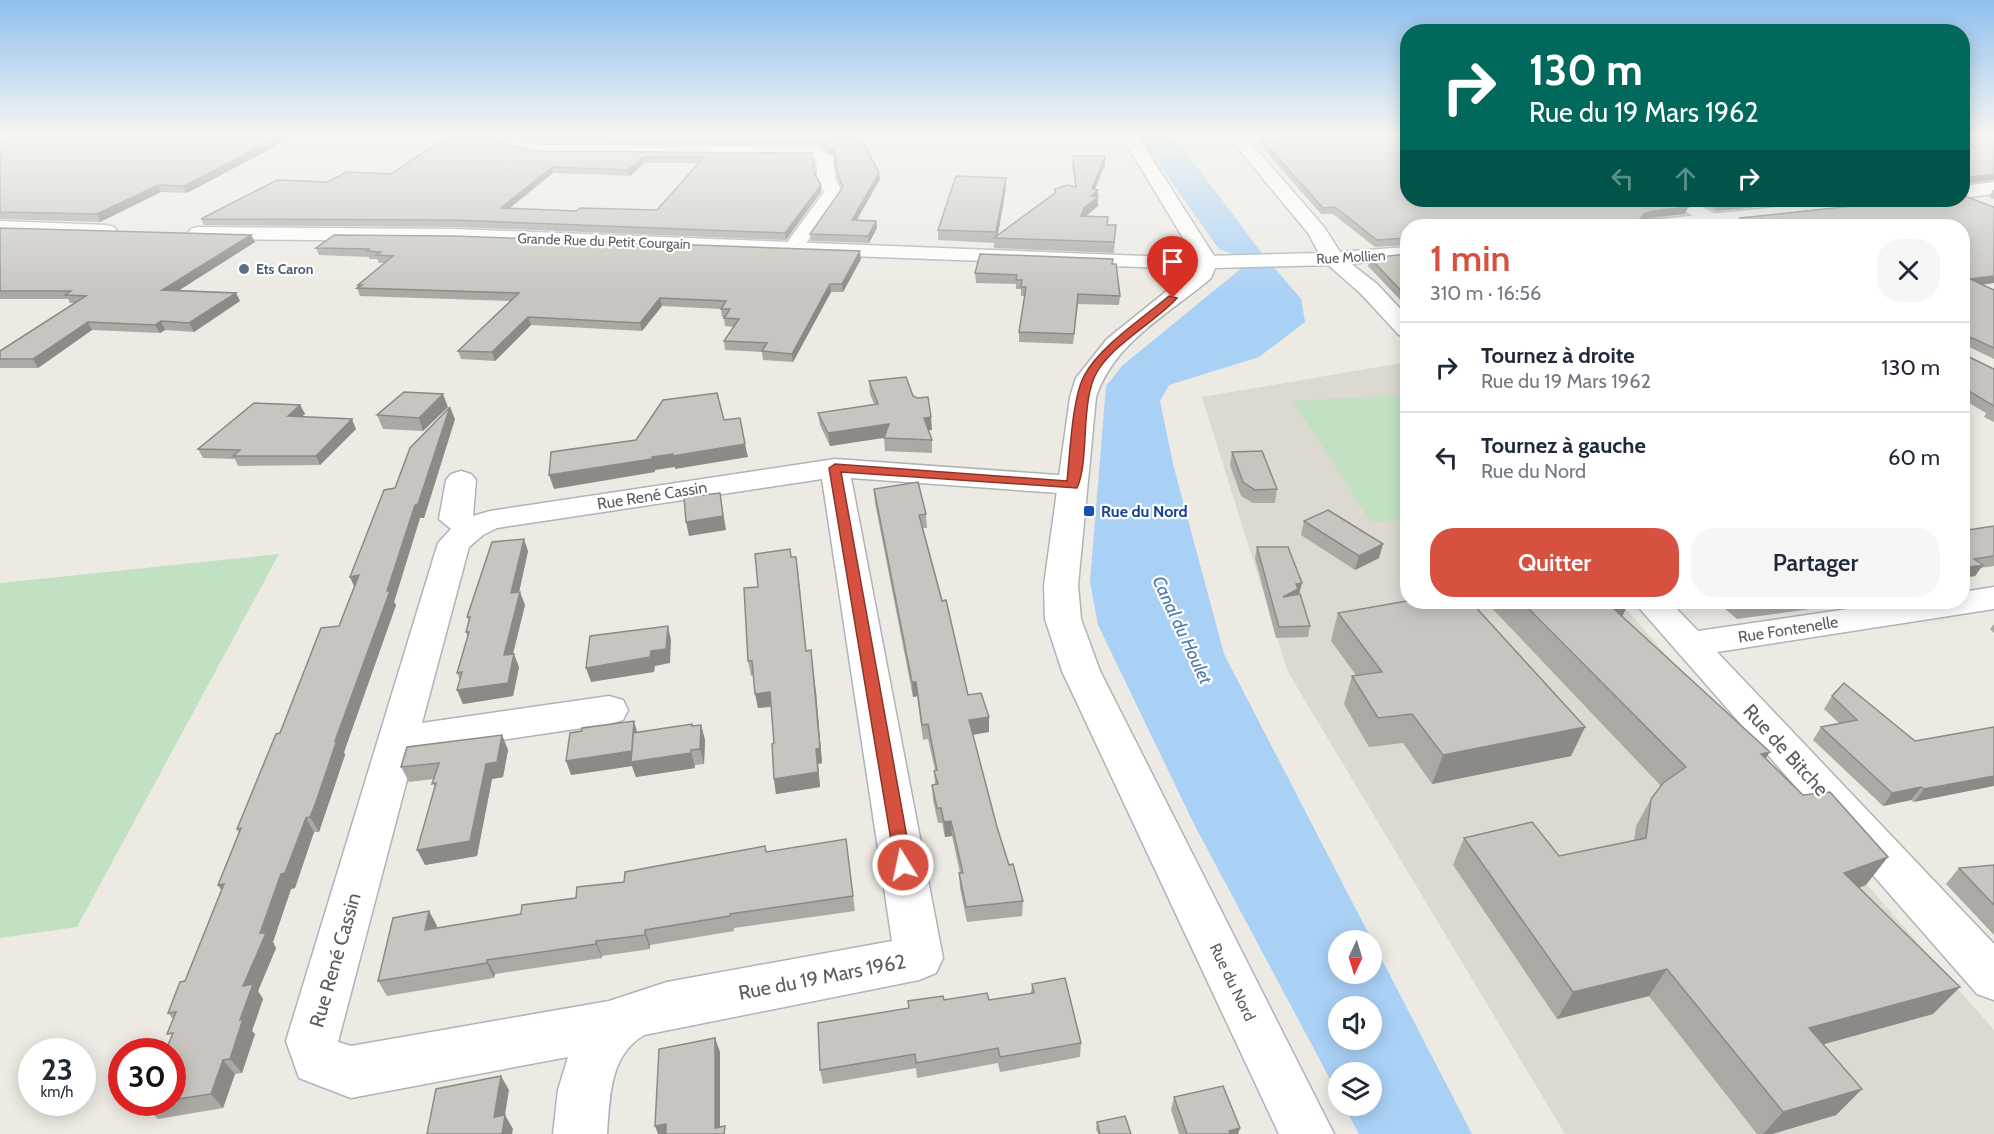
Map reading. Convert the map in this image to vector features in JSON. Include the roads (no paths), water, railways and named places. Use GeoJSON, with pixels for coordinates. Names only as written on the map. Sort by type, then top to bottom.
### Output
{"type":"FeatureCollection","features":[{"type":"Feature","properties":{"kind":"street"},"geometry":{"type":"LineString","coordinates":[[793,248],[833,192],[831,188]]}},
{"type":"Feature","properties":{"kind":"street"},"geometry":{"type":"LineString","coordinates":[[1167,188],[1221,262]]}},
{"type":"Feature","properties":{"kind":"street"},"geometry":{"type":"LineString","coordinates":[[1280,188],[1311,224],[1333,259],[1369,289],[1400,322]]}},
{"type":"Feature","properties":{"kind":"street"},"geometry":{"type":"LineString","coordinates":[[1970,192],[1994,188]]}},
{"type":"Feature","properties":{"kind":"street"},"geometry":{"type":"LineString","coordinates":[[1970,198],[1994,208]]}},
{"type":"Feature","properties":{"kind":"street"},"geometry":{"type":"LineString","coordinates":[[1688,207],[1711,219]]}},
{"type":"Feature","properties":{"kind":"street"},"geometry":{"type":"LineString","coordinates":[[1741,219],[1809,207]]}},
{"type":"Feature","properties":{"kind":"street"},"geometry":{"type":"LineString","coordinates":[[0,227],[130,232]]}},
{"type":"Feature","properties":{"kind":"street","name":"Grande Rue du Petit Courgain"},"geometry":{"type":"LineString","coordinates":[[173,233],[441,234],[1221,262]]}},
{"type":"Feature","properties":{"kind":"street","name":"Rue Mollien"},"geometry":{"type":"LineString","coordinates":[[1221,262],[1333,259],[1400,254]]}},
{"type":"Feature","properties":{"kind":"street","name":"Rue du Nord"},"geometry":{"type":"LineString","coordinates":[[1221,262],[1203,273],[1124,338],[1089,376],[1083,397],[1061,594],[1064,619],[1073,652],[1307,1134]]}},
{"type":"Feature","properties":{"kind":"street"},"geometry":{"type":"LineString","coordinates":[[835,468],[1072,485]]}},
{"type":"Feature","properties":{"kind":"street","name":"Rue René Cassin"},"geometry":{"type":"LineString","coordinates":[[615,1024],[351,1072],[317,1060],[312,1041],[454,543],[472,528],[490,520],[835,468]]}},
{"type":"Feature","properties":{"kind":"street","name":"Rue du 19 Mars 1962"},"geometry":{"type":"LineString","coordinates":[[615,1024],[669,1006],[919,958],[835,468]]}},
{"type":"Feature","properties":{"kind":"street"},"geometry":{"type":"LineString","coordinates":[[461,480],[455,519],[472,528]]}},
{"type":"Feature","properties":{"kind":"street","name":"Rue Fontenelle"},"geometry":{"type":"LineString","coordinates":[[1970,602],[1994,598]]}},
{"type":"Feature","properties":{"kind":"street","name":"Rue de Bitche"},"geometry":{"type":"LineString","coordinates":[[1657,609],[1994,978]]}},
{"type":"Feature","properties":{"kind":"street","name":"Rue Fontenelle"},"geometry":{"type":"LineString","coordinates":[[1689,644],[1921,609]]}},
{"type":"Feature","properties":{"kind":"street"},"geometry":{"type":"LineString","coordinates":[[397,741],[609,710]]}},
{"type":"Feature","properties":{"kind":"street"},"geometry":{"type":"LineString","coordinates":[[580,1134],[583,1097],[590,1069],[600,1044],[615,1024]]}},
{"type":"Feature","properties":{"kind":"water","name":"Canal du Houlet"},"geometry":{"type":"Polygon","coordinates":[[[1176,188],[1213,188],[1261,252],[1301,299],[1305,322],[1259,357],[1169,385],[1160,401],[1173,464],[1224,654],[1367,930],[1328,930],[1328,984],[1382,984],[1382,960],[1472,1134],[1359,1134],[1349,1116],[1382,1116],[1382,1062],[1328,1062],[1328,1075],[1195,826],[1098,625],[1090,582],[1106,386],[1123,365],[1243,267],[1236,255],[1219,249],[1176,188]]]}},
{"type":"Feature","properties":{"kind":"place","name":"Ets Caron"},"geometry":{"type":"Point","coordinates":[244,269]}},
{"type":"Feature","properties":{"kind":"place","name":"Rue du Nord"},"geometry":{"type":"Point","coordinates":[1089,511]}}]}
